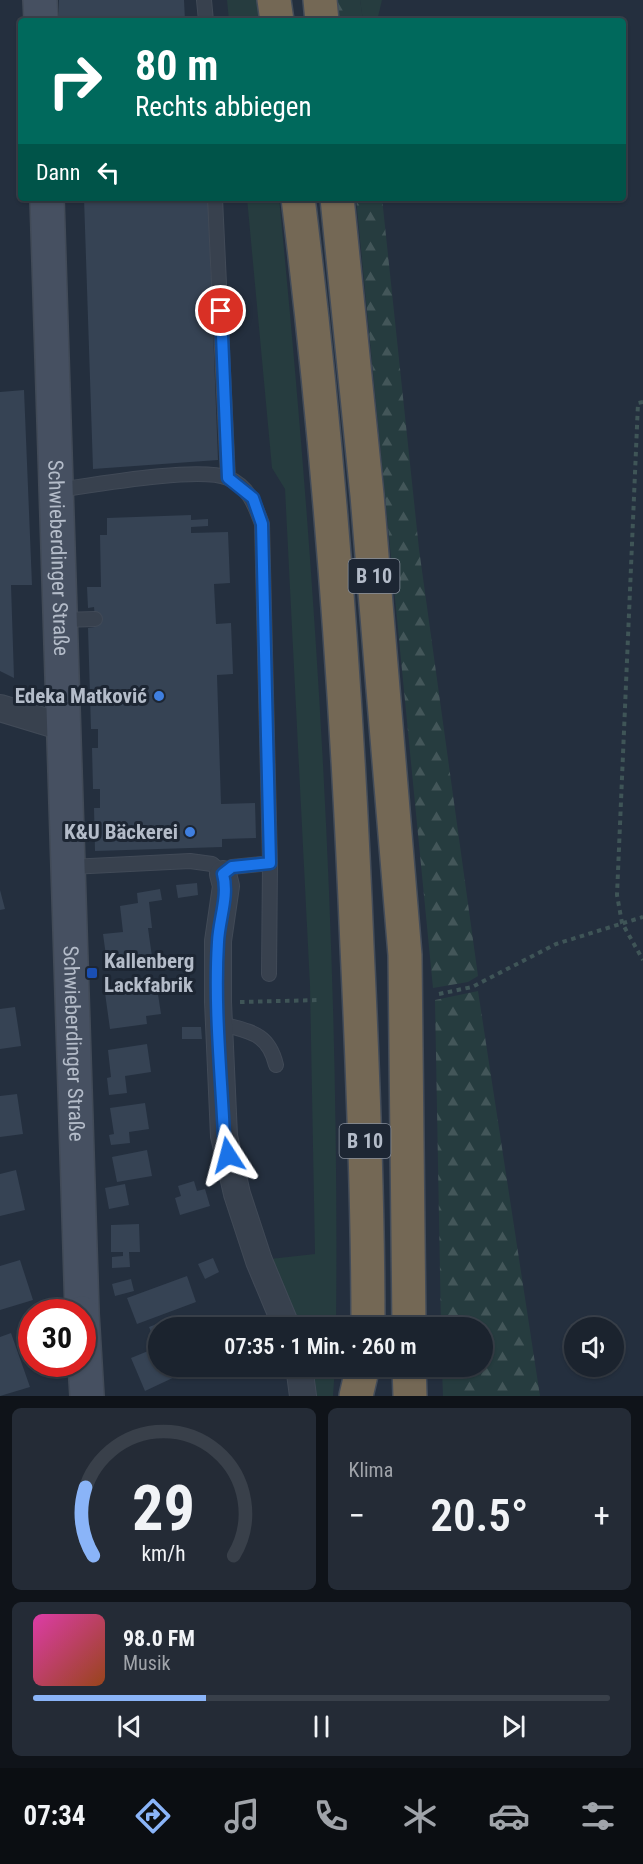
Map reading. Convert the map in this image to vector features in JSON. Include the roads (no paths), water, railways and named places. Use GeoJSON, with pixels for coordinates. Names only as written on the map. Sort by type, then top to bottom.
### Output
{"type":"FeatureCollection","features":[{"type":"Feature","properties":{"kind":"highway"},"geometry":{"type":"LineString","coordinates":[[274,0],[277,18]]}},
{"type":"Feature","properties":{"kind":"highway"},"geometry":{"type":"LineString","coordinates":[[320,0],[321,18]]}},
{"type":"Feature","properties":{"kind":"highway","name":"B 10"},"geometry":{"type":"LineString","coordinates":[[298,201],[333,522],[352,816],[364,1093],[368,1317]]}},
{"type":"Feature","properties":{"kind":"highway","name":"B 10"},"geometry":{"type":"LineString","coordinates":[[337,201],[368,495],[405,955],[409,1317]]}},
{"type":"Feature","properties":{"kind":"highway"},"geometry":{"type":"LineString","coordinates":[[356,1396],[360,1377]]}},
{"type":"Feature","properties":{"kind":"highway"},"geometry":{"type":"LineString","coordinates":[[368,1377],[368,1396]]}},
{"type":"Feature","properties":{"kind":"highway"},"geometry":{"type":"LineString","coordinates":[[409,1377],[410,1396]]}},
{"type":"Feature","properties":{"kind":"street"},"geometry":{"type":"LineString","coordinates":[[40,0],[41,18]]}},
{"type":"Feature","properties":{"kind":"street","name":"Schwieberdinger Straße"},"geometry":{"type":"LineString","coordinates":[[47,201],[51,378],[58,490],[66,728],[70,952],[82,1299]]}},
{"type":"Feature","properties":{"kind":"street"},"geometry":{"type":"LineString","coordinates":[[0,708],[66,728]]}},
{"type":"Feature","properties":{"kind":"street"},"geometry":{"type":"LineString","coordinates":[[223,874],[226,885],[218,941],[218,1013],[224,1136],[237,1194],[255,1250],[282,1317]]}},
{"type":"Feature","properties":{"kind":"street","name":"Schwieberdinger Straße"},"geometry":{"type":"LineString","coordinates":[[86,1377],[87,1396]]}},
{"type":"Feature","properties":{"kind":"street"},"geometry":{"type":"LineString","coordinates":[[300,1377],[303,1396]]}},
{"type":"Feature","properties":{"kind":"lane"},"geometry":{"type":"LineString","coordinates":[[204,0],[206,18]]}},
{"type":"Feature","properties":{"kind":"lane"},"geometry":{"type":"LineString","coordinates":[[215,201],[228,478]]}},
{"type":"Feature","properties":{"kind":"lane"},"geometry":{"type":"LineString","coordinates":[[58,490],[177,475],[209,474],[228,478],[253,498],[262,524],[270,863],[269,974]]}},
{"type":"Feature","properties":{"kind":"lane"},"geometry":{"type":"LineString","coordinates":[[62,620],[95,619]]}},
{"type":"Feature","properties":{"kind":"lane"},"geometry":{"type":"LineString","coordinates":[[70,867],[190,861],[212,864],[223,874],[232,867],[270,863]]}},
{"type":"Feature","properties":{"kind":"lane"},"geometry":{"type":"LineString","coordinates":[[218,1013],[259,1035],[272,1047],[276,1065]]}},
{"type":"Feature","properties":{"kind":"place","name":"Edeka Matković"},"geometry":{"type":"Point","coordinates":[159,696]}},
{"type":"Feature","properties":{"kind":"place","name":"K&U Bäckerei"},"geometry":{"type":"Point","coordinates":[190,832]}},
{"type":"Feature","properties":{"kind":"place","name":"Kallenberg Lackfabrik"},"geometry":{"type":"Point","coordinates":[92,973]}}]}
